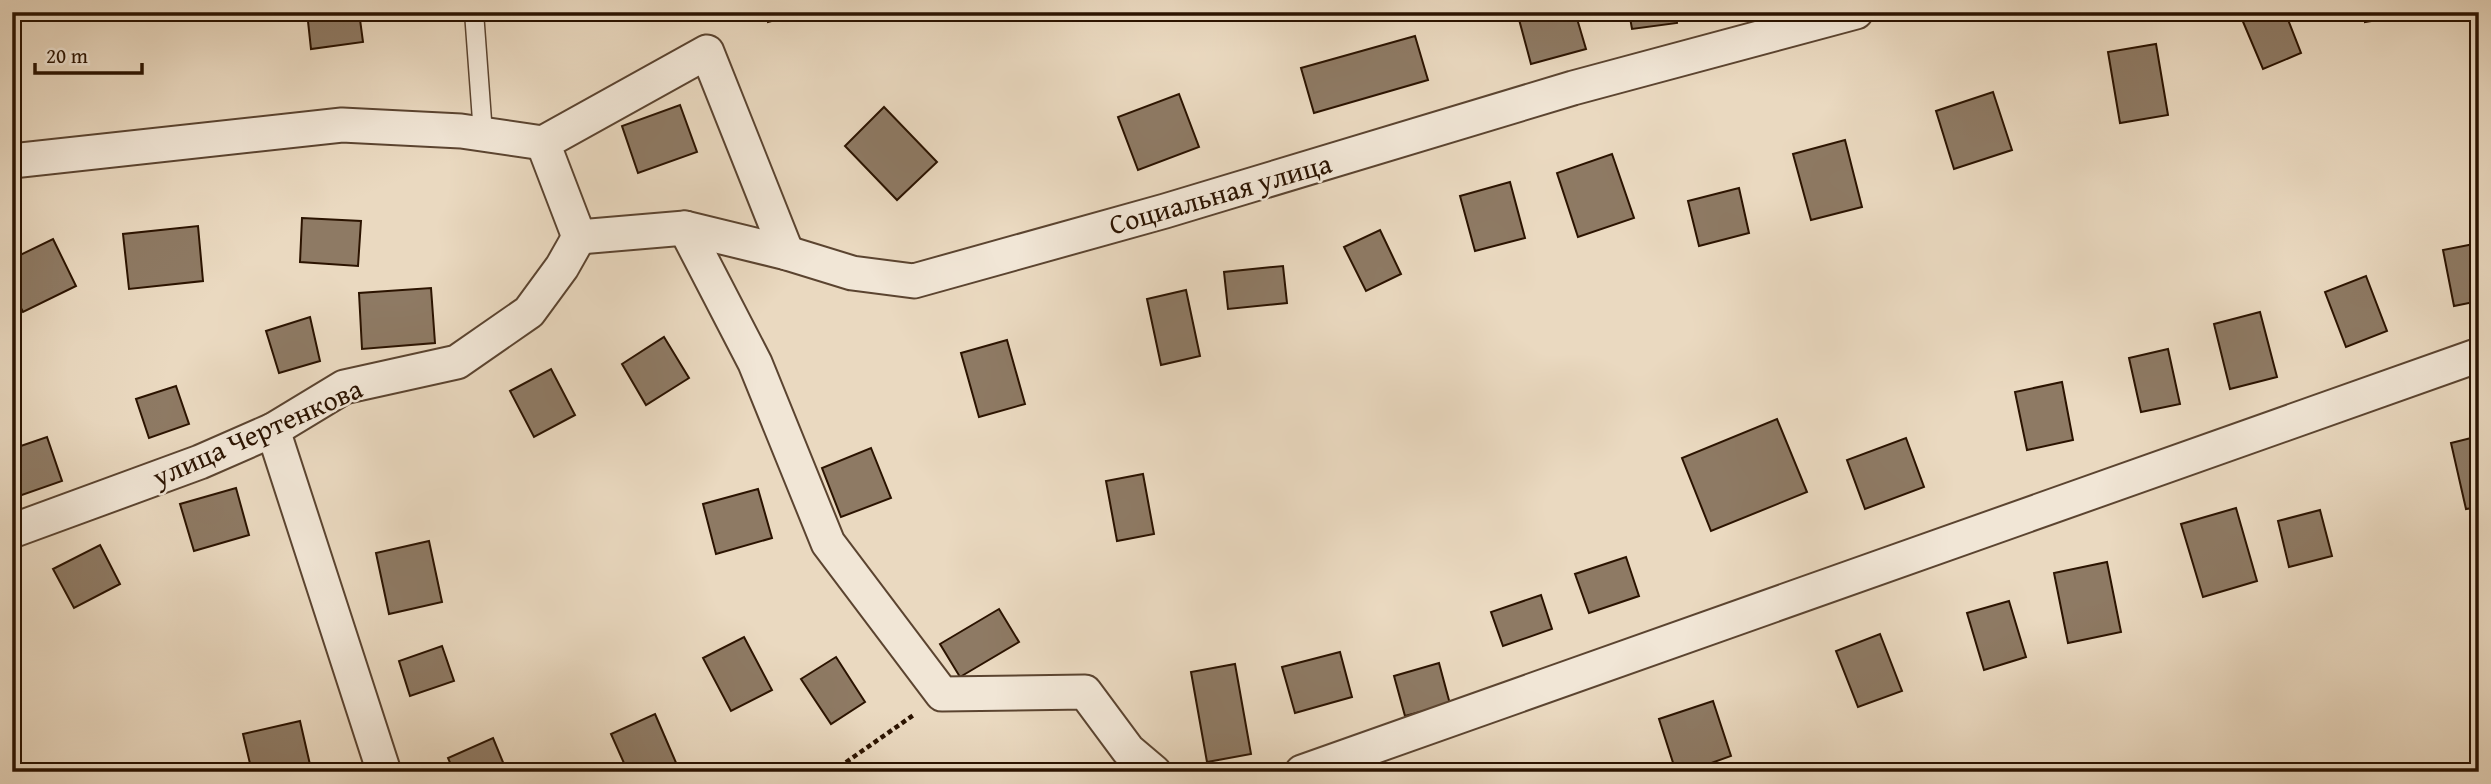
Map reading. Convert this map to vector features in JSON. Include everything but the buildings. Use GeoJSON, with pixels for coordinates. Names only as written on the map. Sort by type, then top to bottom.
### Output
{"type":"FeatureCollection","features":[{"type":"Feature","properties":{"kind":"street","name":"Социальная улица"},"geometry":{"type":"LineString","coordinates":[[579,237],[685,228],[787,253],[852,273],[914,281],[1165,211],[1573,88],[1856,12]]}},
{"type":"Feature","properties":{"kind":"street"},"geometry":{"type":"LineString","coordinates":[[12,162],[342,125],[483,134],[543,143],[707,52],[787,253]]}},
{"type":"Feature","properties":{"kind":"street"},"geometry":{"type":"LineString","coordinates":[[543,143],[579,237]]}},
{"type":"Feature","properties":{"kind":"street"},"geometry":{"type":"LineString","coordinates":[[685,228],[755,363],[828,542],[943,694],[1085,692],[1128,750],[1154,772]]}},
{"type":"Feature","properties":{"kind":"street","name":"улица Чертенкова"},"geometry":{"type":"LineString","coordinates":[[12,531],[201,462],[273,430],[344,387],[457,362],[529,312],[562,267],[579,237]]}},
{"type":"Feature","properties":{"kind":"street"},"geometry":{"type":"LineString","coordinates":[[1302,772],[2479,355]]}},
{"type":"Feature","properties":{"kind":"street"},"geometry":{"type":"LineString","coordinates":[[273,430],[384,772]]}},
{"type":"Feature","properties":{"kind":"lane"},"geometry":{"type":"LineString","coordinates":[[474,12],[483,134]]}},
{"type":"Feature","properties":{"kind":"path"},"geometry":{"type":"LineString","coordinates":[[832,772],[943,694]]}}]}
